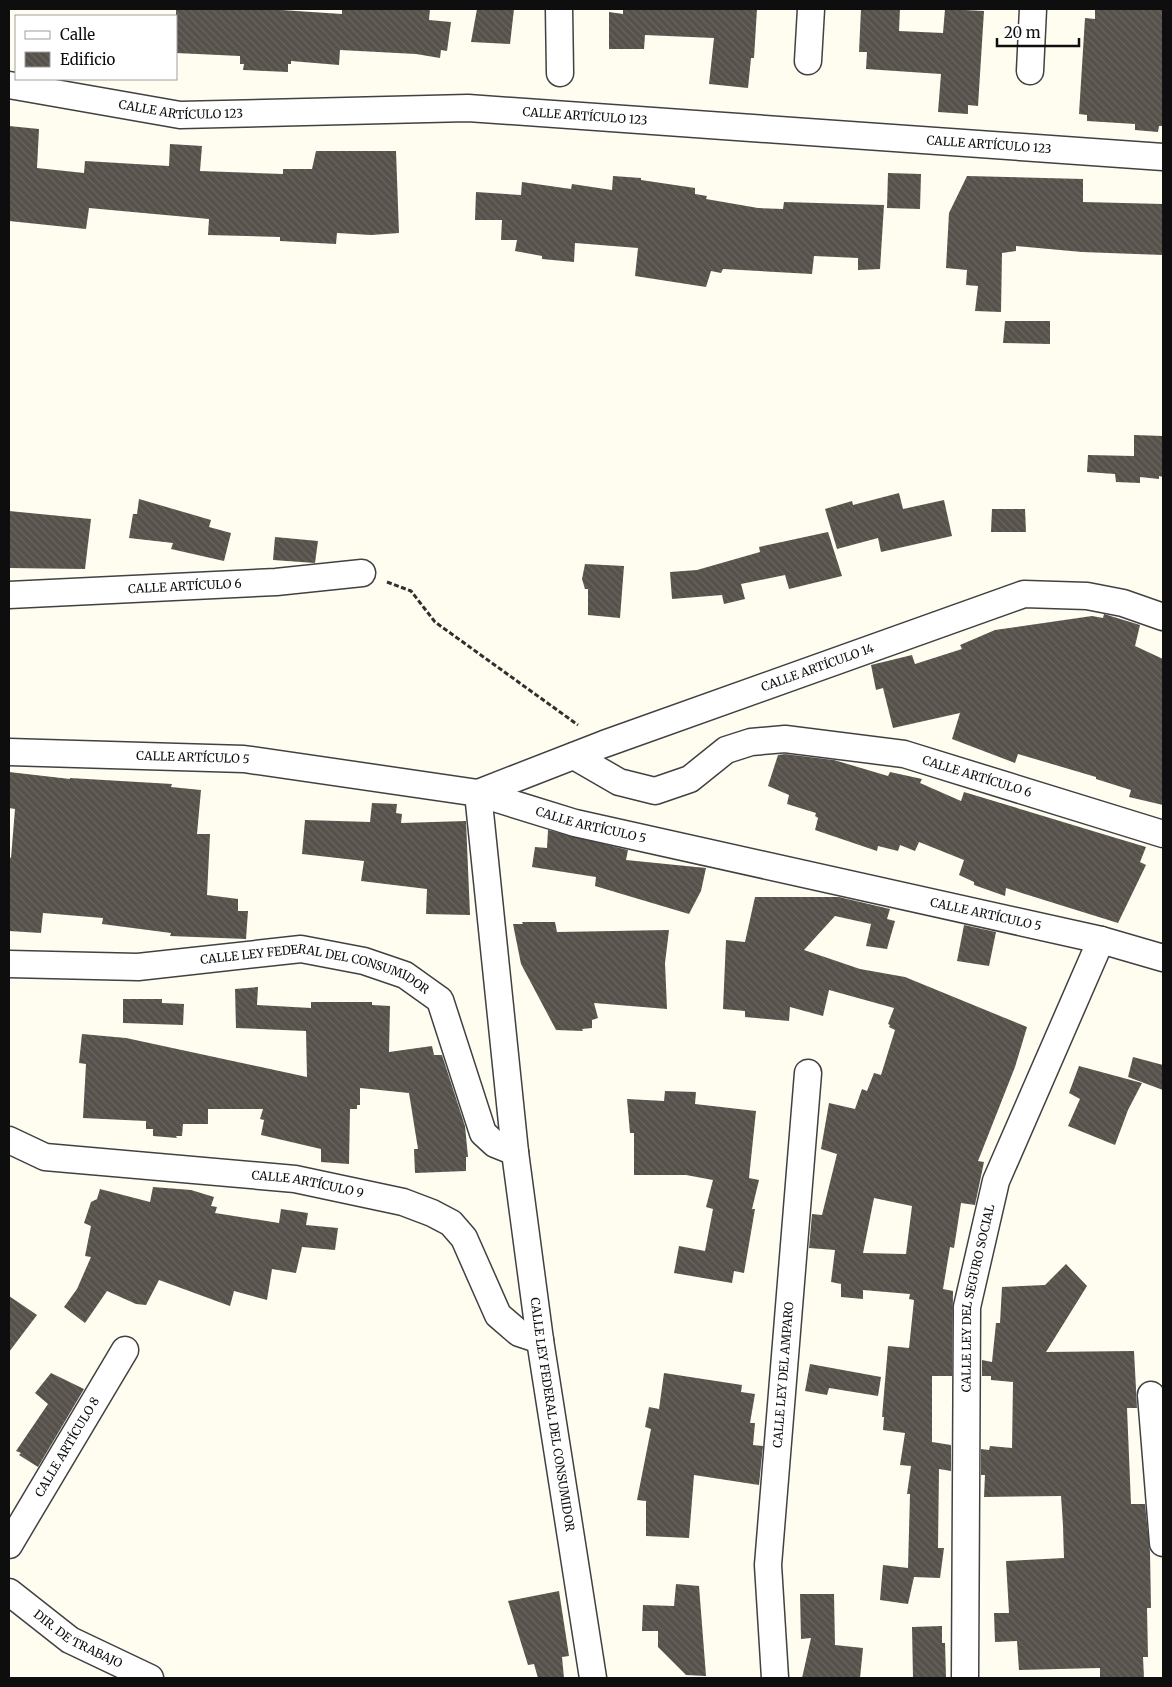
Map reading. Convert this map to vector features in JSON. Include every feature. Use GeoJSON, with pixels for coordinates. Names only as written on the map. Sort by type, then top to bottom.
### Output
{"type":"FeatureCollection","features":[{"type":"Feature","properties":{"kind":"street"},"geometry":{"type":"LineString","coordinates":[[559,9],[560,72]]}},
{"type":"Feature","properties":{"kind":"street"},"geometry":{"type":"LineString","coordinates":[[808,61],[811,9]]}},
{"type":"Feature","properties":{"kind":"street"},"geometry":{"type":"LineString","coordinates":[[1030,71],[1033,9]]}},
{"type":"Feature","properties":{"kind":"street","name":"CALLE ARTÍCULO 123"},"geometry":{"type":"LineString","coordinates":[[9,85],[180,115],[468,108],[1163,157]]}},
{"type":"Feature","properties":{"kind":"street","name":"CALLE ARTÍCULO 6"},"geometry":{"type":"LineString","coordinates":[[9,595],[276,582],[362,572]]}},
{"type":"Feature","properties":{"kind":"street","name":"CALLE ARTÍCULO 14"},"geometry":{"type":"LineString","coordinates":[[478,792],[604,744],[1024,594],[1087,596],[1124,603],[1163,617]]}},
{"type":"Feature","properties":{"kind":"street","name":"CALLE ARTÍCULO 6"},"geometry":{"type":"LineString","coordinates":[[574,756],[619,782],[655,791],[690,779],[726,750],[751,742],[785,739],[904,754],[1163,834]]}},
{"type":"Feature","properties":{"kind":"street","name":"CALLE ARTÍCULO 5"},"geometry":{"type":"LineString","coordinates":[[9,752],[244,759],[478,792],[575,823],[1101,940],[1163,958]]}},
{"type":"Feature","properties":{"kind":"street","name":"CALLE LEY FEDERAL DEL CONSUMIDOR"},"geometry":{"type":"LineString","coordinates":[[478,792],[515,1152],[540,1340],[593,1678]]}},
{"type":"Feature","properties":{"kind":"street","name":"CALLE LEY DEL SEGURO SOCIAL"},"geometry":{"type":"LineString","coordinates":[[965,1678],[967,1307],[996,1181],[1101,940]]}},
{"type":"Feature","properties":{"kind":"street","name":"CALLE LEY FEDERAL DEL CONSUMIDOR"},"geometry":{"type":"LineString","coordinates":[[9,964],[138,967],[301,949],[364,961],[405,975],[440,1000],[483,1133],[496,1144],[515,1152]]}},
{"type":"Feature","properties":{"kind":"street","name":"CALLE LEY DEL AMPARO"},"geometry":{"type":"LineString","coordinates":[[775,1678],[768,1565],[808,1073]]}},
{"type":"Feature","properties":{"kind":"street","name":"CALLE ARTÍCULO 9"},"geometry":{"type":"LineString","coordinates":[[9,1140],[45,1157],[295,1179],[402,1202],[432,1213],[451,1223],[464,1238],[498,1315],[519,1333],[540,1340]]}},
{"type":"Feature","properties":{"kind":"street","name":"CALLE ARTÍCULO 8"},"geometry":{"type":"LineString","coordinates":[[9,1545],[125,1350]]}},
{"type":"Feature","properties":{"kind":"street"},"geometry":{"type":"LineString","coordinates":[[1151,1395],[1163,1543]]}},
{"type":"Feature","properties":{"kind":"street","name":"DIR. DE TRABAJO"},"geometry":{"type":"LineString","coordinates":[[9,1592],[70,1640],[150,1678]]}},
{"type":"Feature","properties":{"kind":"path"},"geometry":{"type":"LineString","coordinates":[[362,572],[411,591],[435,622],[604,744]]}},
{"type":"Feature","properties":{"kind":"building"},"geometry":{"type":"Polygon","coordinates":[[[176,9],[266,9],[342,14],[342,9],[430,9],[429,20],[451,22],[447,51],[441,50],[440,58],[416,54],[340,50],[339,65],[291,61],[291,64],[288,64],[288,72],[243,70],[244,64],[240,64],[240,56],[178,53],[178,15],[176,15],[176,9]]]}},
{"type":"Feature","properties":{"kind":"building"},"geometry":{"type":"Polygon","coordinates":[[[477,9],[514,9],[510,44],[471,42],[477,9]]]}},
{"type":"Feature","properties":{"kind":"building"},"geometry":{"type":"Polygon","coordinates":[[[623,9],[757,9],[754,58],[751,58],[748,88],[709,84],[714,38],[645,35],[644,49],[609,49],[609,12],[623,14],[623,9]]]}},
{"type":"Feature","properties":{"kind":"building"},"geometry":{"type":"Polygon","coordinates":[[[861,9],[900,9],[899,31],[943,33],[945,9],[984,11],[978,106],[968,105],[968,114],[938,112],[941,74],[866,69],[867,52],[859,52],[861,9]]]}},
{"type":"Feature","properties":{"kind":"building"},"geometry":{"type":"Polygon","coordinates":[[[1095,9],[1163,9],[1163,126],[1159,126],[1158,132],[1135,130],[1135,124],[1087,121],[1087,115],[1079,114],[1085,18],[1095,19],[1095,9]]]}},
{"type":"Feature","properties":{"kind":"building"},"geometry":{"type":"Polygon","coordinates":[[[9,126],[39,129],[37,168],[84,173],[85,161],[169,166],[170,144],[202,146],[200,171],[283,174],[283,169],[312,169],[316,151],[396,151],[399,233],[371,235],[337,233],[336,244],[280,241],[280,237],[208,235],[209,219],[89,208],[86,229],[9,221],[9,126]]]}},
{"type":"Feature","properties":{"kind":"building"},"geometry":{"type":"Polygon","coordinates":[[[888,173],[921,174],[920,209],[887,208],[888,173]]]}},
{"type":"Feature","properties":{"kind":"building"},"geometry":{"type":"Polygon","coordinates":[[[613,176],[641,178],[641,180],[695,188],[695,194],[707,196],[706,199],[758,208],[783,209],[784,202],[884,205],[880,269],[858,270],[858,258],[814,256],[812,274],[723,269],[721,273],[711,271],[706,287],[635,276],[638,248],[575,243],[574,262],[542,259],[542,256],[515,251],[517,240],[501,240],[502,220],[475,220],[476,192],[521,195],[522,182],[571,189],[572,184],[612,190],[613,176]]]}},
{"type":"Feature","properties":{"kind":"building"},"geometry":{"type":"Polygon","coordinates":[[[967,176],[1083,179],[1083,202],[1163,204],[1163,255],[1082,252],[1016,246],[1016,251],[1002,253],[1001,312],[975,311],[978,286],[966,285],[967,270],[946,268],[949,213],[967,176]]]}},
{"type":"Feature","properties":{"kind":"building"},"geometry":{"type":"Polygon","coordinates":[[[1005,321],[1050,321],[1050,344],[1003,343],[1005,321]]]}},
{"type":"Feature","properties":{"kind":"building"},"geometry":{"type":"Polygon","coordinates":[[[1134,435],[1163,436],[1163,477],[1159,476],[1159,479],[1140,477],[1140,483],[1116,482],[1115,474],[1087,472],[1088,455],[1134,456],[1134,435]]]}},
{"type":"Feature","properties":{"kind":"building"},"geometry":{"type":"Polygon","coordinates":[[[899,493],[903,509],[944,500],[952,536],[881,552],[878,538],[837,549],[825,509],[852,501],[853,505],[899,493]]]}},
{"type":"Feature","properties":{"kind":"building"},"geometry":{"type":"Polygon","coordinates":[[[139,499],[211,520],[209,527],[231,533],[224,561],[171,549],[173,543],[129,538],[133,514],[137,514],[139,499]]]}},
{"type":"Feature","properties":{"kind":"building"},"geometry":{"type":"Polygon","coordinates":[[[992,509],[1025,509],[1026,532],[991,532],[992,509]]]}},
{"type":"Feature","properties":{"kind":"building"},"geometry":{"type":"Polygon","coordinates":[[[9,511],[91,519],[85,569],[9,568],[9,511]]]}},
{"type":"Feature","properties":{"kind":"building"},"geometry":{"type":"Polygon","coordinates":[[[828,532],[842,576],[789,589],[785,575],[741,584],[745,599],[724,604],[722,595],[672,599],[670,572],[697,570],[760,552],[759,547],[828,532]]]}},
{"type":"Feature","properties":{"kind":"building"},"geometry":{"type":"Polygon","coordinates":[[[275,537],[318,541],[315,563],[273,560],[275,537]]]}},
{"type":"Feature","properties":{"kind":"building"},"geometry":{"type":"Polygon","coordinates":[[[585,564],[624,566],[620,618],[588,615],[588,589],[585,589],[582,579],[585,564]]]}},
{"type":"Feature","properties":{"kind":"building"},"geometry":{"type":"Polygon","coordinates":[[[1104,614],[1140,625],[1135,646],[1163,659],[1163,805],[1129,797],[1131,790],[1096,779],[1096,777],[1018,754],[1015,763],[952,739],[960,713],[893,728],[883,688],[876,690],[871,665],[912,655],[915,664],[962,649],[960,645],[995,630],[1092,616],[1103,618],[1104,614]]]}},
{"type":"Feature","properties":{"kind":"building"},"geometry":{"type":"Polygon","coordinates":[[[785,754],[834,760],[888,776],[890,772],[922,779],[920,783],[961,801],[964,792],[1146,847],[1140,862],[1146,865],[1118,923],[1006,888],[1005,896],[974,885],[974,882],[959,875],[964,860],[919,842],[915,851],[900,845],[898,851],[878,846],[877,851],[815,830],[818,818],[815,816],[816,813],[787,804],[789,795],[768,786],[778,755],[785,754]]]}},
{"type":"Feature","properties":{"kind":"building"},"geometry":{"type":"Polygon","coordinates":[[[9,772],[70,779],[172,784],[171,787],[201,790],[197,834],[210,834],[207,895],[238,899],[238,911],[248,911],[246,939],[170,936],[171,933],[102,924],[103,918],[43,913],[41,933],[9,931],[9,857],[11,858],[15,809],[9,808],[9,772]]]}},
{"type":"Feature","properties":{"kind":"building"},"geometry":{"type":"Polygon","coordinates":[[[372,803],[397,804],[396,813],[402,814],[401,823],[466,821],[470,915],[426,914],[427,889],[361,881],[364,861],[302,854],[305,820],[370,822],[372,803]]]}},
{"type":"Feature","properties":{"kind":"building"},"geometry":{"type":"Polygon","coordinates":[[[548,830],[628,850],[626,860],[706,868],[701,891],[689,914],[595,886],[596,877],[532,867],[535,847],[547,848],[548,830]]]}},
{"type":"Feature","properties":{"kind":"building"},"geometry":{"type":"Polygon","coordinates":[[[755,897],[839,897],[890,909],[887,919],[895,921],[887,949],[866,946],[871,924],[835,916],[804,950],[860,969],[905,977],[1027,1027],[1015,1067],[978,1161],[984,1162],[975,1205],[961,1203],[954,1248],[950,1247],[943,1289],[953,1291],[952,1376],[932,1376],[932,1442],[951,1445],[951,1471],[939,1469],[938,1548],[944,1548],[940,1578],[914,1577],[908,1604],[880,1600],[883,1565],[908,1568],[910,1494],[907,1494],[911,1466],[900,1465],[905,1433],[883,1430],[884,1417],[882,1417],[888,1346],[909,1348],[914,1300],[909,1299],[910,1294],[863,1290],[863,1299],[841,1297],[841,1284],[831,1282],[835,1250],[809,1248],[812,1214],[822,1215],[837,1154],[821,1149],[829,1103],[855,1109],[862,1089],[867,1091],[874,1073],[881,1075],[895,1030],[889,1027],[890,1025],[888,1024],[894,1008],[829,990],[823,1016],[790,1007],[789,1021],[745,1017],[745,1011],[723,1009],[726,940],[745,942],[755,897]],[[874,1198],[863,1253],[906,1254],[912,1206],[874,1198]]]}},
{"type":"Feature","properties":{"kind":"building"},"geometry":{"type":"Polygon","coordinates":[[[522,922],[555,922],[557,932],[669,930],[665,963],[667,1009],[594,1003],[598,1018],[592,1020],[592,1028],[582,1029],[583,1031],[556,1030],[521,964],[513,924],[523,924],[522,922]]]}},
{"type":"Feature","properties":{"kind":"building"},"geometry":{"type":"Polygon","coordinates":[[[964,925],[996,932],[989,966],[957,961],[964,925]]]}},
{"type":"Feature","properties":{"kind":"building"},"geometry":{"type":"Polygon","coordinates":[[[258,987],[257,1005],[311,1008],[311,1002],[372,1002],[372,1005],[390,1006],[389,1052],[432,1046],[434,1055],[442,1055],[465,1126],[468,1157],[466,1157],[466,1171],[415,1173],[414,1149],[418,1149],[409,1093],[360,1088],[360,1105],[357,1105],[357,1109],[350,1109],[349,1164],[321,1162],[321,1149],[261,1135],[264,1120],[260,1119],[263,1109],[208,1109],[208,1124],[183,1124],[182,1136],[176,1136],[177,1138],[153,1136],[153,1129],[146,1129],[146,1121],[83,1118],[86,1064],[79,1063],[82,1034],[126,1038],[307,1077],[306,1031],[236,1028],[235,989],[258,987]]]}},
{"type":"Feature","properties":{"kind":"building"},"geometry":{"type":"Polygon","coordinates":[[[123,999],[162,999],[162,1003],[184,1004],[183,1025],[123,1023],[123,999]]]}},
{"type":"Feature","properties":{"kind":"building"},"geometry":{"type":"Polygon","coordinates":[[[1133,1057],[1163,1065],[1163,1090],[1128,1077],[1133,1057]]]}},
{"type":"Feature","properties":{"kind":"building"},"geometry":{"type":"Polygon","coordinates":[[[1079,1066],[1142,1083],[1128,1110],[1115,1145],[1068,1126],[1080,1099],[1069,1093],[1079,1066]]]}},
{"type":"Feature","properties":{"kind":"building"},"geometry":{"type":"Polygon","coordinates":[[[665,1091],[696,1092],[695,1104],[756,1111],[749,1178],[759,1180],[752,1209],[755,1209],[744,1273],[734,1271],[732,1283],[674,1273],[679,1246],[705,1251],[713,1209],[706,1207],[713,1180],[686,1175],[634,1175],[634,1133],[630,1133],[627,1099],[664,1101],[665,1091]]]}},
{"type":"Feature","properties":{"kind":"building"},"geometry":{"type":"Polygon","coordinates":[[[153,1187],[191,1190],[214,1197],[211,1206],[217,1207],[215,1213],[279,1223],[281,1209],[308,1213],[306,1225],[338,1228],[335,1250],[302,1247],[296,1273],[272,1269],[267,1300],[234,1291],[230,1306],[159,1280],[146,1305],[136,1304],[107,1291],[85,1323],[64,1307],[77,1289],[91,1257],[85,1256],[91,1226],[84,1223],[91,1202],[97,1199],[100,1189],[150,1202],[153,1187]]]}},
{"type":"Feature","properties":{"kind":"building"},"geometry":{"type":"Polygon","coordinates":[[[1066,1264],[1087,1286],[1046,1352],[1134,1351],[1137,1408],[1127,1408],[1131,1504],[1145,1504],[1150,1552],[1151,1608],[1147,1608],[1148,1657],[1143,1657],[1144,1678],[1100,1678],[1100,1668],[1019,1670],[1017,1641],[995,1642],[994,1613],[1009,1613],[1006,1561],[1064,1558],[1063,1526],[1061,1496],[984,1497],[985,1475],[981,1475],[981,1449],[989,1450],[990,1446],[1012,1448],[1013,1382],[991,1380],[991,1376],[982,1376],[982,1360],[992,1362],[996,1323],[1000,1323],[1002,1287],[1045,1285],[1066,1264]]]}},
{"type":"Feature","properties":{"kind":"building"},"geometry":{"type":"Polygon","coordinates":[[[9,1296],[37,1315],[9,1352],[9,1296]]]}},
{"type":"Feature","properties":{"kind":"building"},"geometry":{"type":"Polygon","coordinates":[[[810,1364],[881,1377],[878,1396],[829,1388],[827,1395],[805,1391],[810,1364]]]}},
{"type":"Feature","properties":{"kind":"building"},"geometry":{"type":"Polygon","coordinates":[[[51,1373],[84,1389],[38,1467],[16,1451],[48,1404],[35,1393],[51,1373]]]}},
{"type":"Feature","properties":{"kind":"building"},"geometry":{"type":"Polygon","coordinates":[[[664,1373],[742,1385],[741,1392],[755,1394],[750,1423],[755,1423],[753,1445],[763,1446],[759,1485],[694,1475],[689,1538],[646,1536],[646,1501],[637,1500],[651,1429],[645,1427],[649,1407],[659,1409],[664,1373]]]}},
{"type":"Feature","properties":{"kind":"building"},"geometry":{"type":"Polygon","coordinates":[[[676,1584],[699,1586],[706,1676],[686,1675],[658,1647],[658,1631],[642,1631],[643,1605],[674,1606],[676,1584]]]}},
{"type":"Feature","properties":{"kind":"building"},"geometry":{"type":"Polygon","coordinates":[[[559,1591],[569,1656],[562,1657],[564,1678],[538,1678],[534,1664],[528,1665],[508,1601],[559,1591]]]}},
{"type":"Feature","properties":{"kind":"building"},"geometry":{"type":"Polygon","coordinates":[[[800,1594],[834,1594],[835,1645],[863,1648],[860,1678],[802,1678],[811,1638],[801,1639],[800,1594]]]}},
{"type":"Feature","properties":{"kind":"building"},"geometry":{"type":"Polygon","coordinates":[[[942,1626],[942,1643],[945,1643],[946,1677],[913,1678],[912,1627],[942,1626]]]}}]}
